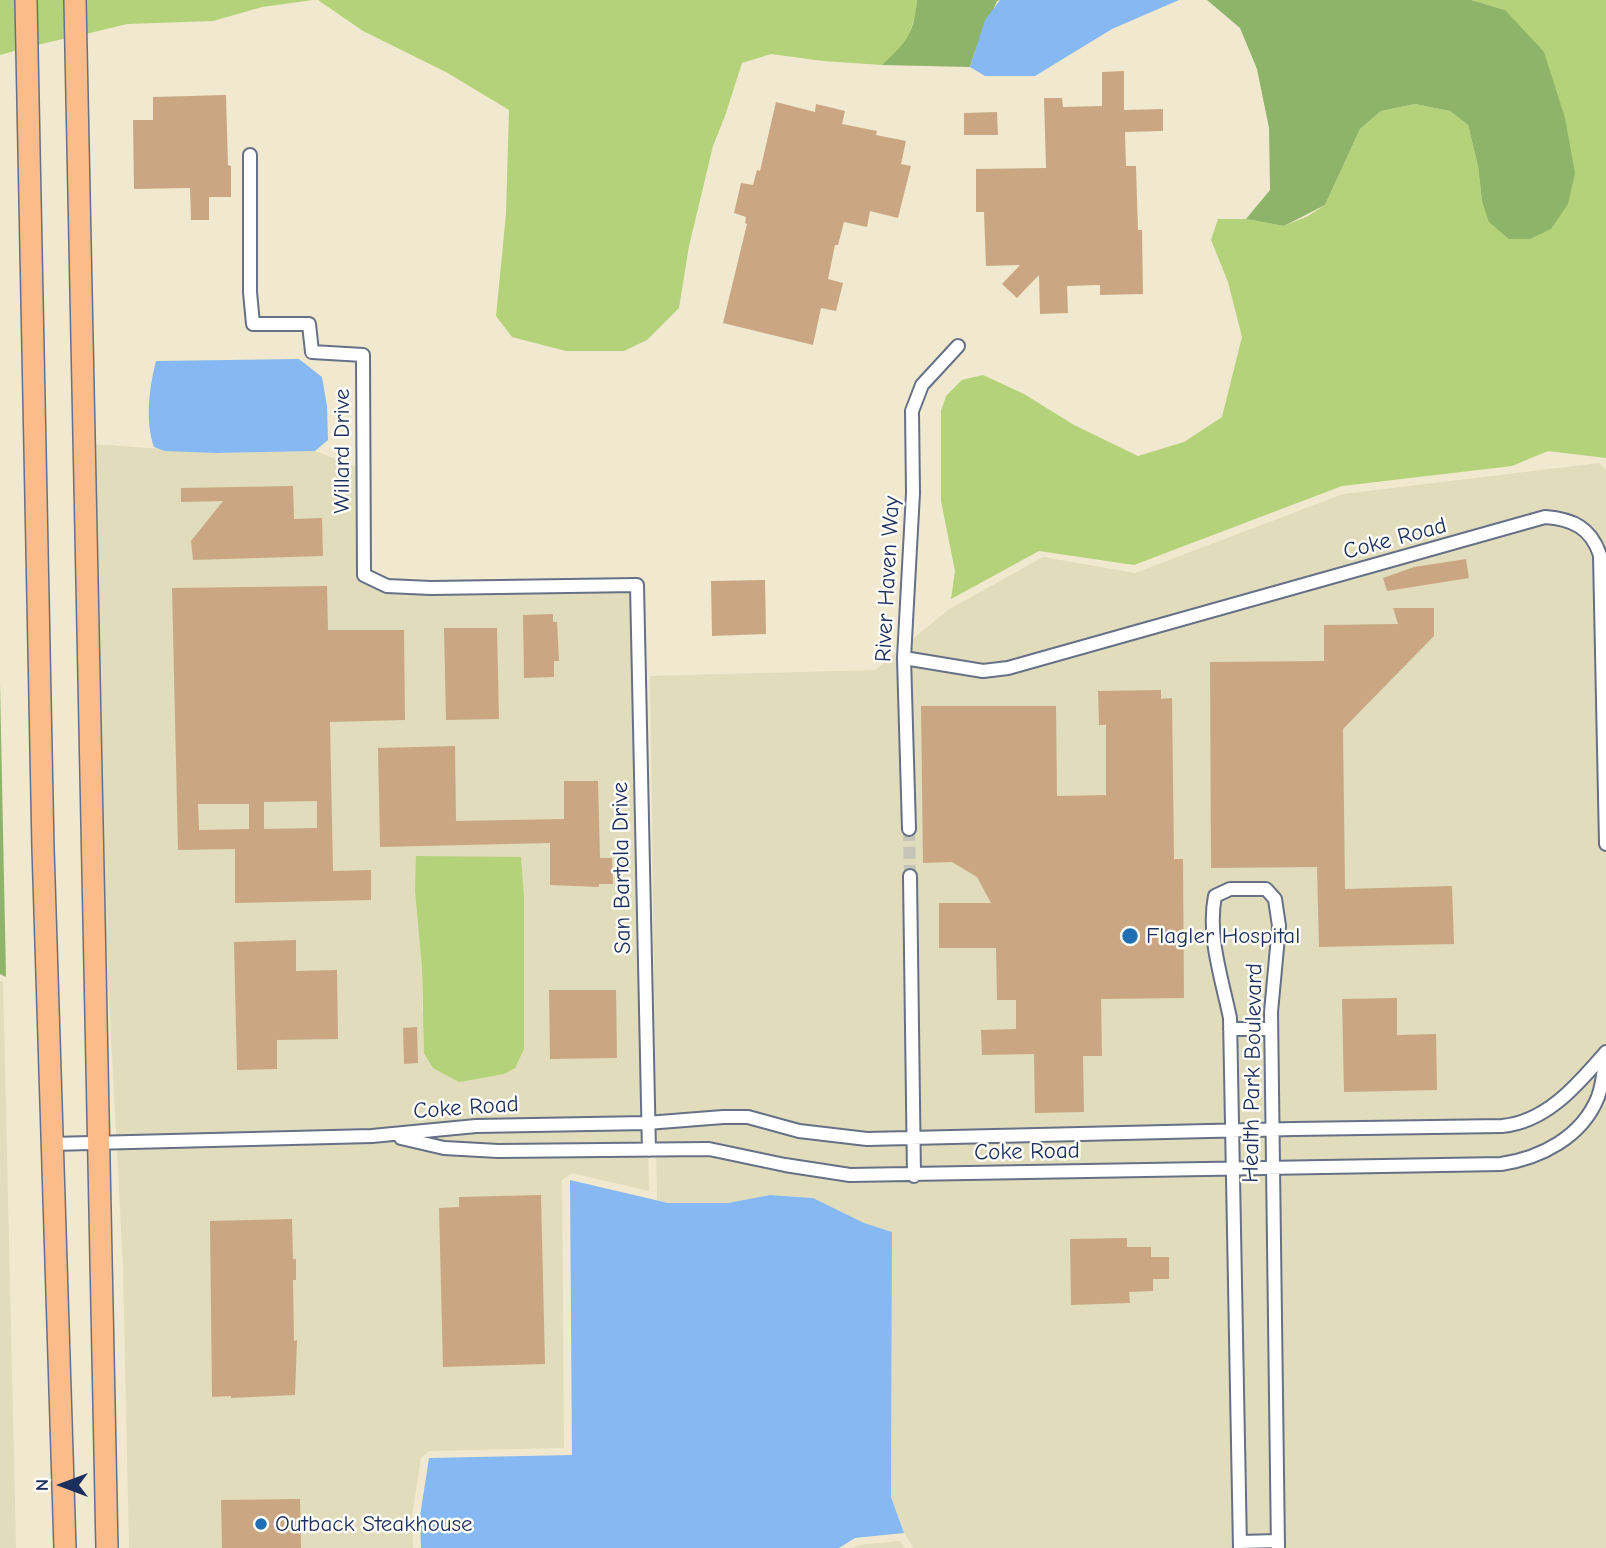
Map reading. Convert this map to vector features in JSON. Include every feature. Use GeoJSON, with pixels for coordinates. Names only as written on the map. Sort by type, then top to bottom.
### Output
{"type":"FeatureCollection","features":[{"type":"Feature","properties":{"kind":"main road"},"geometry":{"type":"LineString","coordinates":[[26,0],[51,1144],[65,1548]]}},
{"type":"Feature","properties":{"kind":"main road"},"geometry":{"type":"LineString","coordinates":[[75,0],[107,1548]]}},
{"type":"Feature","properties":{"kind":"street","name":"Willard Drive"},"geometry":{"type":"LineString","coordinates":[[250,155],[250,292],[254,324],[309,324],[312,352],[363,355],[364,575],[387,586],[431,588],[637,585]]}},
{"type":"Feature","properties":{"kind":"street","name":"River Haven Way"},"geometry":{"type":"LineString","coordinates":[[909,829],[904,658],[913,493],[912,411],[922,385],[958,346]]}},
{"type":"Feature","properties":{"kind":"street","name":"Coke Road"},"geometry":{"type":"LineString","coordinates":[[904,658],[983,671],[1008,668],[1545,517],[1568,520],[1589,533],[1600,555],[1606,845]]}},
{"type":"Feature","properties":{"kind":"street","name":"San Bartola Drive"},"geometry":{"type":"LineString","coordinates":[[637,585],[649,1150]]}},
{"type":"Feature","properties":{"kind":"street"},"geometry":{"type":"LineString","coordinates":[[910,876],[914,1176]]}},
{"type":"Feature","properties":{"kind":"street","name":"Health Park Boulevard"},"geometry":{"type":"LineString","coordinates":[[1240,1545],[1230,1029],[1212,914],[1215,896],[1230,889],[1266,889],[1275,899],[1279,926],[1271,1029],[1278,1544]]}},
{"type":"Feature","properties":{"kind":"street"},"geometry":{"type":"LineString","coordinates":[[1230,1029],[1271,1029]]}},
{"type":"Feature","properties":{"kind":"street","name":"Coke Road"},"geometry":{"type":"LineString","coordinates":[[390,1135],[444,1148],[498,1151],[709,1149],[820,1172],[850,1175],[1501,1164],[1539,1155],[1575,1129],[1597,1098],[1606,1053]]}},
{"type":"Feature","properties":{"kind":"street","name":"Coke Road"},"geometry":{"type":"LineString","coordinates":[[51,1144],[390,1135],[476,1126],[648,1123],[723,1117],[748,1117],[799,1131],[832,1137],[867,1139],[1511,1125],[1542,1113],[1557,1102],[1574,1088],[1606,1053]]}},
{"type":"Feature","properties":{"kind":"street"},"geometry":{"type":"LineString","coordinates":[[1240,1545],[1278,1544]]}},
{"type":"Feature","properties":{"kind":"shaded area"},"geometry":{"type":"Polygon","coordinates":[[[94,444],[216,453],[315,451],[365,470],[368,581],[631,578],[639,722],[649,1191],[572,1173],[562,1180],[564,1448],[429,1451],[421,1458],[412,1516],[413,1548],[129,1548],[123,1266],[102,862],[94,444]],[[521,858],[417,863],[415,892],[422,968],[422,1012],[523,951],[524,896],[521,858]]]}},
{"type":"Feature","properties":{"kind":"shaded area","name":"Flagler Hospital"},"geometry":{"type":"Polygon","coordinates":[[[1599,463],[1606,470],[1606,1548],[914,1548],[904,1533],[891,1497],[892,1232],[864,1223],[813,1198],[770,1195],[728,1203],[668,1203],[657,1200],[650,676],[875,670],[948,610],[1043,557],[1135,573],[1343,494],[1599,463]]]}},
{"type":"Feature","properties":{"kind":"shaded area"},"geometry":{"type":"Polygon","coordinates":[[[0,981],[3,981],[16,1548],[0,1548],[0,981]]]}},
{"type":"Feature","properties":{"kind":"shaded area"},"geometry":{"type":"Polygon","coordinates":[[[900,1541],[905,1548],[853,1548],[858,1545],[900,1541]]]}},
{"type":"Feature","properties":{"kind":"green space"},"geometry":{"type":"Polygon","coordinates":[[[0,0],[17,0],[18,50],[0,55],[0,0]]]}},
{"type":"Feature","properties":{"kind":"green space"},"geometry":{"type":"Polygon","coordinates":[[[36,0],[66,0],[67,38],[37,45],[36,0]]]}},
{"type":"Feature","properties":{"kind":"green space"},"geometry":{"type":"Polygon","coordinates":[[[85,0],[313,0],[262,7],[213,21],[127,24],[86,34],[85,0]]]}},
{"type":"Feature","properties":{"kind":"green space"},"geometry":{"type":"Polygon","coordinates":[[[318,0],[917,0],[916,13],[906,44],[882,65],[771,54],[742,63],[713,146],[689,246],[679,308],[647,340],[624,351],[566,351],[512,337],[496,316],[506,214],[509,110],[446,72],[363,31],[318,0]]]}},
{"type":"Feature","properties":{"kind":"green space"},"geometry":{"type":"Polygon","coordinates":[[[917,0],[1000,0],[997,1],[970,67],[882,65],[911,30],[917,0]]]}},
{"type":"Feature","properties":{"kind":"green space"},"geometry":{"type":"Polygon","coordinates":[[[1207,0],[1471,0],[1505,10],[1544,52],[1565,118],[1575,173],[1568,204],[1551,229],[1530,239],[1509,239],[1489,222],[1482,201],[1478,166],[1468,125],[1450,111],[1415,104],[1381,111],[1360,129],[1325,205],[1284,226],[1246,219],[1270,190],[1269,128],[1257,69],[1240,28],[1207,0]]]}},
{"type":"Feature","properties":{"kind":"green space"},"geometry":{"type":"Polygon","coordinates":[[[1471,0],[1606,0],[1606,458],[1548,451],[1512,466],[1342,486],[1134,565],[1039,551],[951,599],[955,571],[941,501],[941,411],[946,396],[962,380],[983,375],[1024,394],[1074,425],[1138,456],[1184,442],[1222,417],[1242,337],[1228,282],[1211,240],[1218,219],[1246,219],[1284,226],[1308,216],[1325,205],[1360,129],[1381,111],[1415,104],[1450,111],[1468,125],[1478,166],[1482,201],[1505,10],[1471,0]]]}},
{"type":"Feature","properties":{"kind":"green space"},"geometry":{"type":"Polygon","coordinates":[[[0,683],[6,977],[0,974],[0,683]]]}},
{"type":"Feature","properties":{"kind":"green space"},"geometry":{"type":"Polygon","coordinates":[[[416,856],[521,857],[524,896],[524,1049],[515,1068],[504,1074],[459,1082],[433,1068],[424,1053],[422,968],[415,892],[416,856]]]}},
{"type":"Feature","properties":{"kind":"water"},"geometry":{"type":"Polygon","coordinates":[[[1000,0],[1179,0],[1112,29],[1035,76],[985,76],[970,67],[985,20],[1000,0]]]}},
{"type":"Feature","properties":{"kind":"water"},"geometry":{"type":"Polygon","coordinates":[[[299,359],[322,377],[327,406],[328,440],[315,451],[216,453],[165,451],[154,447],[149,404],[156,361],[299,359]]]}},
{"type":"Feature","properties":{"kind":"water"},"geometry":{"type":"Polygon","coordinates":[[[570,1180],[668,1203],[728,1203],[770,1195],[813,1198],[864,1223],[892,1232],[891,1497],[904,1533],[855,1538],[839,1548],[421,1548],[420,1516],[429,1458],[572,1455],[570,1180]]]}},
{"type":"Feature","properties":{"kind":"building"},"geometry":{"type":"Polygon","coordinates":[[[1124,71],[1124,110],[1163,109],[1163,131],[1125,132],[1126,166],[1136,166],[1138,230],[1142,230],[1143,294],[1100,295],[1100,285],[1067,286],[1068,313],[1040,314],[1039,275],[1017,298],[1002,284],[1020,265],[986,266],[984,212],[976,212],[976,169],[1046,168],[1044,98],[1062,98],[1063,107],[1102,106],[1102,72],[1124,71]]]}},
{"type":"Feature","properties":{"kind":"building"},"geometry":{"type":"Polygon","coordinates":[[[226,95],[231,197],[209,197],[209,220],[191,220],[190,188],[134,189],[133,120],[153,120],[153,97],[226,95]]]}},
{"type":"Feature","properties":{"kind":"building"},"geometry":{"type":"Polygon","coordinates":[[[776,102],[815,112],[816,104],[845,111],[842,124],[877,131],[876,135],[906,141],[901,164],[911,166],[898,218],[870,211],[867,227],[844,222],[838,245],[835,245],[828,279],[843,283],[836,311],[821,308],[813,345],[723,323],[747,224],[746,217],[734,213],[741,183],[753,185],[757,170],[760,171],[776,102]]]}},
{"type":"Feature","properties":{"kind":"building"},"geometry":{"type":"Polygon","coordinates":[[[997,112],[998,135],[964,135],[964,113],[997,112]]]}},
{"type":"Feature","properties":{"kind":"building"},"geometry":{"type":"Polygon","coordinates":[[[293,486],[294,519],[322,518],[323,556],[193,560],[191,541],[223,501],[181,502],[181,488],[293,486]]]}},
{"type":"Feature","properties":{"kind":"building"},"geometry":{"type":"Polygon","coordinates":[[[1466,559],[1469,578],[1387,591],[1383,578],[1414,567],[1466,559]]]}},
{"type":"Feature","properties":{"kind":"building"},"geometry":{"type":"Polygon","coordinates":[[[765,580],[766,634],[712,636],[711,581],[765,580]]]}},
{"type":"Feature","properties":{"kind":"building"},"geometry":{"type":"Polygon","coordinates":[[[327,586],[328,630],[404,630],[405,720],[330,722],[333,871],[371,870],[371,900],[235,903],[235,849],[178,850],[172,588],[327,586]],[[317,801],[264,802],[264,829],[317,828],[317,801]],[[198,804],[199,830],[249,829],[249,804],[198,804]]]}},
{"type":"Feature","properties":{"kind":"building"},"geometry":{"type":"Polygon","coordinates":[[[1393,608],[1434,608],[1434,636],[1343,729],[1345,889],[1452,886],[1454,944],[1319,947],[1317,867],[1211,868],[1210,662],[1324,661],[1324,625],[1398,624],[1393,608]]]}},
{"type":"Feature","properties":{"kind":"building"},"geometry":{"type":"Polygon","coordinates":[[[553,614],[553,622],[557,622],[559,661],[554,661],[554,677],[524,678],[523,615],[553,614]]]}},
{"type":"Feature","properties":{"kind":"building"},"geometry":{"type":"Polygon","coordinates":[[[444,628],[497,628],[499,719],[446,720],[444,628]]]}},
{"type":"Feature","properties":{"kind":"building"},"geometry":{"type":"Polygon","coordinates":[[[1161,690],[1161,699],[1172,698],[1174,859],[1183,859],[1184,998],[1101,999],[1102,1056],[1083,1056],[1084,1112],[1035,1113],[1034,1054],[982,1055],[981,1030],[1016,1029],[1016,1000],[997,1000],[996,948],[939,948],[939,903],[991,903],[977,877],[952,862],[923,863],[921,706],[1056,706],[1057,796],[1106,795],[1106,725],[1099,725],[1098,691],[1161,690]]]}},
{"type":"Feature","properties":{"kind":"building"},"geometry":{"type":"Polygon","coordinates":[[[455,746],[456,821],[564,819],[564,781],[598,781],[600,858],[612,858],[613,884],[599,884],[599,887],[550,885],[550,843],[380,847],[378,748],[455,746]]]}},
{"type":"Feature","properties":{"kind":"building"},"geometry":{"type":"Polygon","coordinates":[[[296,940],[296,971],[337,970],[338,1039],[277,1040],[277,1069],[237,1070],[234,942],[296,940]]]}},
{"type":"Feature","properties":{"kind":"building"},"geometry":{"type":"Polygon","coordinates":[[[549,990],[616,990],[617,1058],[550,1059],[549,990]]]}},
{"type":"Feature","properties":{"kind":"building"},"geometry":{"type":"Polygon","coordinates":[[[1397,998],[1397,1035],[1436,1034],[1437,1090],[1344,1092],[1342,999],[1397,998]]]}},
{"type":"Feature","properties":{"kind":"building"},"geometry":{"type":"Polygon","coordinates":[[[417,1027],[418,1063],[404,1064],[403,1028],[417,1027]]]}},
{"type":"Feature","properties":{"kind":"building"},"geometry":{"type":"Polygon","coordinates":[[[541,1195],[545,1364],[443,1367],[439,1208],[459,1207],[459,1197],[541,1195]]]}},
{"type":"Feature","properties":{"kind":"building"},"geometry":{"type":"Polygon","coordinates":[[[292,1219],[293,1259],[296,1259],[296,1280],[293,1280],[294,1341],[297,1340],[295,1395],[212,1397],[210,1221],[292,1219]]]}},
{"type":"Feature","properties":{"kind":"building"},"geometry":{"type":"Polygon","coordinates":[[[1127,1238],[1127,1247],[1151,1247],[1151,1257],[1169,1257],[1169,1279],[1153,1279],[1153,1291],[1129,1292],[1130,1303],[1071,1305],[1070,1239],[1127,1238]]]}},
{"type":"Feature","properties":{"kind":"building","name":"Outback Steakhouse"},"geometry":{"type":"Polygon","coordinates":[[[300,1499],[301,1548],[222,1548],[221,1500],[300,1499]]]}},
{"type":"Feature","properties":{"kind":"tunnel"},"geometry":{"type":"LineString","coordinates":[[909,829],[910,876]]}},
{"type":"Feature","properties":{"kind":"place","name":"Flagler Hospital"},"geometry":{"type":"Point","coordinates":[1130,936]}},
{"type":"Feature","properties":{"kind":"place","name":"Outback Steakhouse"},"geometry":{"type":"Point","coordinates":[261,1524]}}]}
